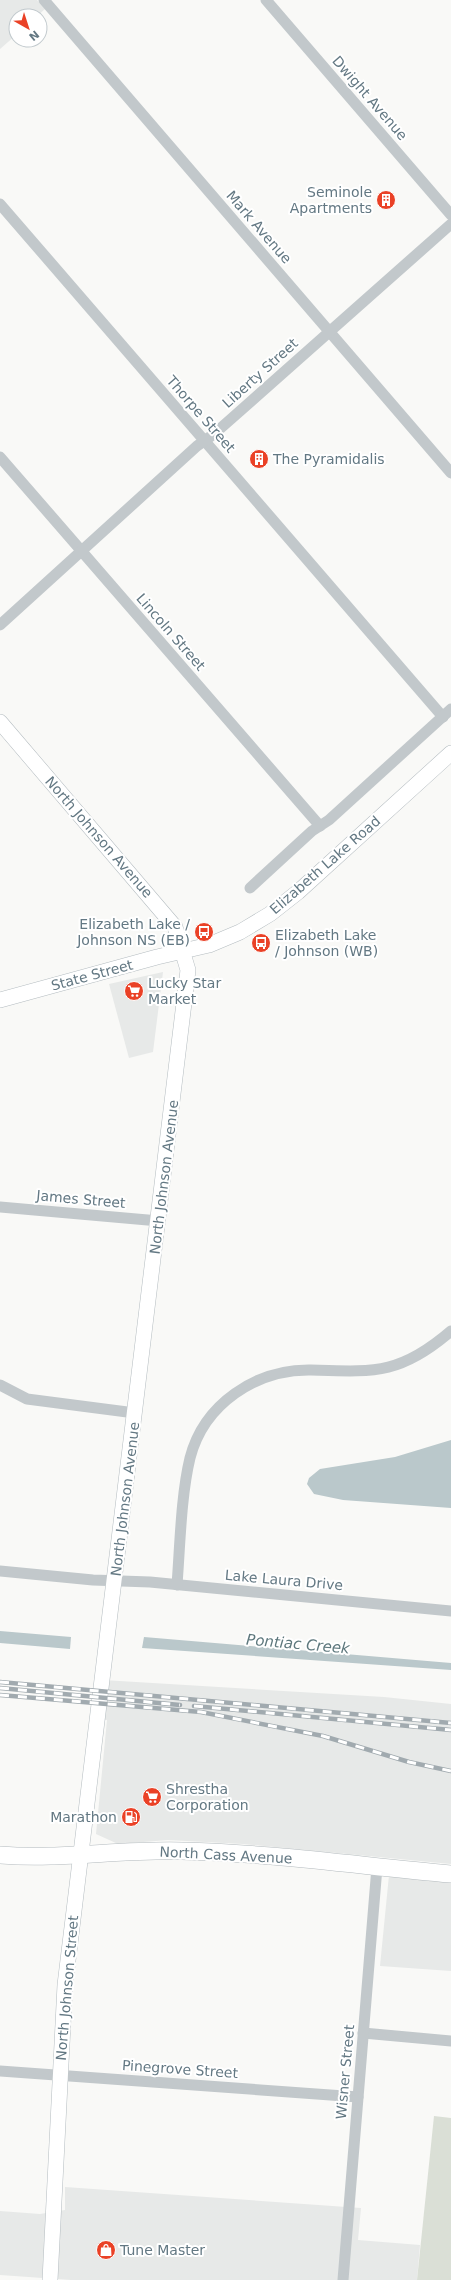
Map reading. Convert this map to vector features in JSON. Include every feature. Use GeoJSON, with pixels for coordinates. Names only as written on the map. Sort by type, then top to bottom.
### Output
{"type":"FeatureCollection","features":[{"type":"Feature","properties":{"kind":"main road","name":"North Cass Avenue"},"geometry":{"type":"LineString","coordinates":[[0,1855],[48,1858],[183,1851],[267,1855],[451,1874]]}},
{"type":"Feature","properties":{"kind":"street","name":"Mark Avenue"},"geometry":{"type":"LineString","coordinates":[[44,0],[451,473]]}},
{"type":"Feature","properties":{"kind":"street","name":"Dwight Avenue"},"geometry":{"type":"LineString","coordinates":[[266,0],[451,215]]}},
{"type":"Feature","properties":{"kind":"street","name":"Thorpe Street"},"geometry":{"type":"LineString","coordinates":[[0,204],[442,717]]}},
{"type":"Feature","properties":{"kind":"street","name":"Liberty Street"},"geometry":{"type":"LineString","coordinates":[[0,625],[204,441],[451,224]]}},
{"type":"Feature","properties":{"kind":"street","name":"Lincoln Street"},"geometry":{"type":"LineString","coordinates":[[0,457],[320,826]]}},
{"type":"Feature","properties":{"kind":"street"},"geometry":{"type":"LineString","coordinates":[[250,888],[451,709]]}},
{"type":"Feature","properties":{"kind":"street","name":"North Johnson Avenue"},"geometry":{"type":"LineString","coordinates":[[0,722],[175,927],[184,952],[188,970],[136,1413],[100,1698]]}},
{"type":"Feature","properties":{"kind":"street","name":"Elizabeth Lake Road"},"geometry":{"type":"LineString","coordinates":[[184,952],[210,945],[240,932],[283,905],[451,753]]}},
{"type":"Feature","properties":{"kind":"street","name":"State Street"},"geometry":{"type":"LineString","coordinates":[[0,1000],[157,957],[184,952]]}},
{"type":"Feature","properties":{"kind":"street","name":"James Street"},"geometry":{"type":"LineString","coordinates":[[0,1207],[159,1221]]}},
{"type":"Feature","properties":{"kind":"street"},"geometry":{"type":"LineString","coordinates":[[177,1585],[190,1458],[204,1426],[226,1401],[249,1384],[278,1374],[304,1370],[368,1372],[394,1367],[425,1352],[451,1331]]}},
{"type":"Feature","properties":{"kind":"street"},"geometry":{"type":"LineString","coordinates":[[0,1385],[27,1400],[136,1413]]}},
{"type":"Feature","properties":{"kind":"street","name":"Lake Laura Drive"},"geometry":{"type":"LineString","coordinates":[[0,1571],[177,1585],[451,1611]]}},
{"type":"Feature","properties":{"kind":"street","name":"North Johnson Street"},"geometry":{"type":"LineString","coordinates":[[50,2280],[65,1985],[100,1698]]}},
{"type":"Feature","properties":{"kind":"street","name":"Wisner Street"},"geometry":{"type":"LineString","coordinates":[[343,2280],[377,1867]]}},
{"type":"Feature","properties":{"kind":"street"},"geometry":{"type":"LineString","coordinates":[[363,2033],[451,2041]]}},
{"type":"Feature","properties":{"kind":"street","name":"Pinegrove Street"},"geometry":{"type":"LineString","coordinates":[[0,2071],[358,2097]]}},
{"type":"Feature","properties":{"kind":"shaded area"},"geometry":{"type":"Polygon","coordinates":[[[0,0],[37,0],[44,8],[8,8],[8,42],[0,49],[0,0]]]}},
{"type":"Feature","properties":{"kind":"shaded area"},"geometry":{"type":"Polygon","coordinates":[[[163,972],[153,1052],[129,1058],[109,984],[163,972]]]}},
{"type":"Feature","properties":{"kind":"shaded area"},"geometry":{"type":"Polygon","coordinates":[[[451,1440],[451,1508],[343,1500],[314,1494],[307,1484],[309,1478],[320,1469],[395,1457],[451,1440]]]}},
{"type":"Feature","properties":{"kind":"shaded area"},"geometry":{"type":"Polygon","coordinates":[[[0,1631],[71,1637],[70,1649],[0,1643],[0,1631]]]}},
{"type":"Feature","properties":{"kind":"shaded area"},"geometry":{"type":"Polygon","coordinates":[[[144,1637],[451,1663],[451,1670],[142,1648],[144,1637]]]}},
{"type":"Feature","properties":{"kind":"shaded area"},"geometry":{"type":"Polygon","coordinates":[[[103,1680],[384,1697],[451,1704],[451,1864],[243,1844],[168,1840],[118,1844],[96,1834],[107,1720],[98,1719],[103,1680]]]}},
{"type":"Feature","properties":{"kind":"shaded area"},"geometry":{"type":"Polygon","coordinates":[[[389,1875],[451,1881],[451,1971],[380,1966],[389,1875]]]}},
{"type":"Feature","properties":{"kind":"shaded area"},"geometry":{"type":"Polygon","coordinates":[[[434,2116],[451,2118],[451,2280],[417,2280],[434,2116]]]}},
{"type":"Feature","properties":{"kind":"shaded area"},"geometry":{"type":"Polygon","coordinates":[[[65,2187],[361,2208],[358,2240],[420,2245],[417,2280],[71,2280],[0,2275],[0,2211],[40,2214],[65,2210],[65,2187]]]}},
{"type":"Feature","properties":{"kind":"railway"},"geometry":{"type":"LineString","coordinates":[[0,1682],[451,1723]]}},
{"type":"Feature","properties":{"kind":"railway"},"geometry":{"type":"LineString","coordinates":[[0,1688],[180,1705]]}},
{"type":"Feature","properties":{"kind":"railway"},"geometry":{"type":"LineString","coordinates":[[0,1695],[201,1712],[323,1736],[409,1762],[451,1771]]}},
{"type":"Feature","properties":{"kind":"railway"},"geometry":{"type":"LineString","coordinates":[[194,1706],[451,1730]]}},
{"type":"Feature","properties":{"kind":"place","name":"Seminole Apartments"},"geometry":{"type":"Point","coordinates":[386,200]}},
{"type":"Feature","properties":{"kind":"place","name":"The Pyramidalis"},"geometry":{"type":"Point","coordinates":[259,459]}},
{"type":"Feature","properties":{"kind":"place","name":"Elizabeth Lake / Johnson NS (EB)"},"geometry":{"type":"Point","coordinates":[204,932]}},
{"type":"Feature","properties":{"kind":"place","name":"Elizabeth Lake / Johnson (WB)"},"geometry":{"type":"Point","coordinates":[261,943]}},
{"type":"Feature","properties":{"kind":"place","name":"Lucky Star Market"},"geometry":{"type":"Point","coordinates":[134,991]}},
{"type":"Feature","properties":{"kind":"place","name":"Shrestha Corporation"},"geometry":{"type":"Point","coordinates":[152,1797]}},
{"type":"Feature","properties":{"kind":"place","name":"Marathon"},"geometry":{"type":"Point","coordinates":[131,1817]}},
{"type":"Feature","properties":{"kind":"place","name":"Tune Master"},"geometry":{"type":"Point","coordinates":[106,2250]}},
{"type":"Feature","properties":{"kind":"water label","name":"Pontiac Creek"},"geometry":{"type":"Point","coordinates":[298,1644]}}]}
